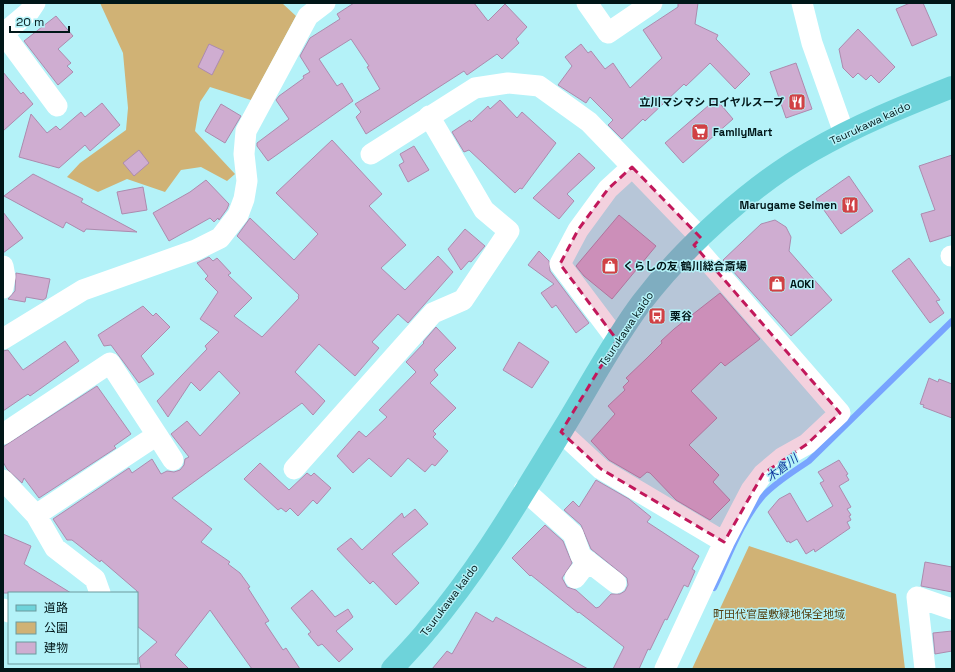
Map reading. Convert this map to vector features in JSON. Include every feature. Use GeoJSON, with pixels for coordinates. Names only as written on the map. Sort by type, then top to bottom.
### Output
{"type":"FeatureCollection","features":[{"type":"Feature","properties":{"kind":"main road","name":"Tsurukawa kaido"},"geometry":{"type":"LineString","coordinates":[[392,669],[428,629],[461,586],[561,432],[617,340],[643,302],[697,242],[731,209],[811,151],[884,114],[952,87]]}},
{"type":"Feature","properties":{"kind":"street"},"geometry":{"type":"LineString","coordinates":[[35,3],[29,12],[3,33],[57,106]]}},
{"type":"Feature","properties":{"kind":"street"},"geometry":{"type":"LineString","coordinates":[[3,339],[82,290],[196,250],[220,238],[238,215],[244,199],[247,181],[244,154],[246,131],[308,16],[325,3]]}},
{"type":"Feature","properties":{"kind":"street"},"geometry":{"type":"LineString","coordinates":[[588,3],[608,33],[652,3]]}},
{"type":"Feature","properties":{"kind":"street"},"geometry":{"type":"LineString","coordinates":[[802,3],[812,43],[844,133]]}},
{"type":"Feature","properties":{"kind":"street"},"geometry":{"type":"LineString","coordinates":[[371,154],[475,88],[508,83],[539,86],[589,122],[632,167],[697,242],[840,413],[807,444],[782,458],[762,474],[751,490],[724,542],[665,669]]}},
{"type":"Feature","properties":{"kind":"street"},"geometry":{"type":"LineString","coordinates":[[294,469],[433,313],[463,300],[509,231],[484,210],[429,116]]}},
{"type":"Feature","properties":{"kind":"street"},"geometry":{"type":"LineString","coordinates":[[617,340],[560,264],[578,230],[604,194],[632,167]]}},
{"type":"Feature","properties":{"kind":"street"},"geometry":{"type":"LineString","coordinates":[[3,266],[5,277],[3,288]]}},
{"type":"Feature","properties":{"kind":"street"},"geometry":{"type":"LineString","coordinates":[[3,434],[110,363],[173,460]]}},
{"type":"Feature","properties":{"kind":"street"},"geometry":{"type":"LineString","coordinates":[[561,432],[601,469],[724,542]]}},
{"type":"Feature","properties":{"kind":"street"},"geometry":{"type":"LineString","coordinates":[[36,515],[157,435]]}},
{"type":"Feature","properties":{"kind":"street"},"geometry":{"type":"LineString","coordinates":[[3,480],[36,515],[55,548],[95,579],[100,592]]}},
{"type":"Feature","properties":{"kind":"street"},"geometry":{"type":"LineString","coordinates":[[524,490],[573,534],[581,556],[616,583]]}},
{"type":"Feature","properties":{"kind":"street"},"geometry":{"type":"LineString","coordinates":[[575,578],[588,561]]}},
{"type":"Feature","properties":{"kind":"street"},"geometry":{"type":"LineString","coordinates":[[925,669],[917,597],[952,609]]}},
{"type":"Feature","properties":{"kind":"highlighted area"},"geometry":{"type":"Polygon","coordinates":[[[632,167],[701,238],[694,245],[840,413],[807,444],[763,474],[724,542],[601,469],[561,432],[617,340],[560,264],[578,230],[608,189],[632,167]]]}},
{"type":"Feature","properties":{"kind":"green space"},"geometry":{"type":"Polygon","coordinates":[[[100,3],[282,3],[296,16],[251,100],[210,87],[200,102],[195,131],[235,174],[227,181],[201,167],[181,170],[165,192],[127,179],[98,192],[67,177],[80,163],[126,130],[128,108],[123,53],[100,3]]]}},
{"type":"Feature","properties":{"kind":"green space","name":"町田代官屋敷緑地保全地域"},"geometry":{"type":"Polygon","coordinates":[[[749,546],[896,594],[905,669],[692,669],[749,546]]]}},
{"type":"Feature","properties":{"kind":"building"},"geometry":{"type":"Polygon","coordinates":[[[354,3],[474,3],[488,21],[505,4],[527,27],[516,39],[519,43],[502,59],[497,54],[467,75],[464,71],[366,134],[356,117],[361,112],[355,104],[380,89],[367,67],[369,66],[351,39],[319,59],[337,86],[342,83],[353,101],[268,161],[257,146],[257,143],[289,119],[276,100],[279,96],[304,78],[303,76],[310,72],[300,56],[310,38],[340,19],[337,14],[354,3]]]}},
{"type":"Feature","properties":{"kind":"building"},"geometry":{"type":"Polygon","coordinates":[[[678,3],[698,3],[695,24],[718,35],[716,39],[750,74],[735,89],[710,63],[686,86],[684,84],[645,121],[643,119],[622,139],[608,125],[613,120],[590,97],[586,103],[558,85],[572,66],[565,57],[581,44],[588,53],[591,51],[605,69],[613,63],[630,88],[662,58],[643,30],[678,7],[678,3]]]}},
{"type":"Feature","properties":{"kind":"building"},"geometry":{"type":"Polygon","coordinates":[[[910,3],[923,3],[937,35],[912,46],[896,9],[910,3]]]}},
{"type":"Feature","properties":{"kind":"building"},"geometry":{"type":"Polygon","coordinates":[[[56,16],[73,36],[58,49],[71,63],[67,66],[73,72],[58,85],[24,41],[56,16]]]}},
{"type":"Feature","properties":{"kind":"building"},"geometry":{"type":"Polygon","coordinates":[[[858,29],[895,67],[879,83],[871,75],[866,80],[858,73],[853,78],[843,68],[839,49],[858,29]]]}},
{"type":"Feature","properties":{"kind":"building"},"geometry":{"type":"Polygon","coordinates":[[[209,44],[224,51],[212,75],[198,67],[209,44]]]}},
{"type":"Feature","properties":{"kind":"building"},"geometry":{"type":"Polygon","coordinates":[[[796,63],[812,109],[786,118],[770,72],[796,63]]]}},
{"type":"Feature","properties":{"kind":"building"},"geometry":{"type":"Polygon","coordinates":[[[3,72],[21,94],[23,92],[33,104],[3,131],[3,72]]]}},
{"type":"Feature","properties":{"kind":"building"},"geometry":{"type":"Polygon","coordinates":[[[716,99],[733,119],[683,163],[665,143],[716,99]]]}},
{"type":"Feature","properties":{"kind":"building"},"geometry":{"type":"Polygon","coordinates":[[[500,100],[517,118],[522,112],[556,143],[522,189],[520,188],[515,193],[469,150],[464,152],[452,132],[470,120],[471,122],[488,106],[490,109],[500,100]]]}},
{"type":"Feature","properties":{"kind":"building"},"geometry":{"type":"Polygon","coordinates":[[[102,103],[120,125],[90,151],[85,145],[59,168],[19,157],[31,114],[47,133],[56,126],[60,130],[81,112],[85,117],[102,103]]]}},
{"type":"Feature","properties":{"kind":"building"},"geometry":{"type":"Polygon","coordinates":[[[221,104],[241,116],[225,143],[205,131],[221,104]]]}},
{"type":"Feature","properties":{"kind":"building"},"geometry":{"type":"Polygon","coordinates":[[[332,140],[382,194],[369,206],[406,245],[381,268],[405,290],[438,256],[453,272],[408,323],[398,314],[372,342],[379,348],[355,376],[319,344],[295,372],[325,401],[313,415],[302,403],[172,498],[212,529],[201,542],[230,562],[228,564],[240,573],[250,587],[248,588],[269,621],[265,623],[283,650],[286,648],[300,669],[252,669],[210,610],[175,655],[189,669],[141,669],[139,658],[157,642],[138,627],[138,592],[101,560],[100,562],[72,540],[67,540],[53,519],[129,468],[132,473],[152,459],[161,474],[167,471],[174,472],[180,470],[184,465],[185,459],[189,457],[171,434],[187,421],[200,436],[240,393],[219,371],[200,391],[191,382],[168,417],[157,401],[207,349],[205,346],[219,332],[200,319],[218,292],[205,279],[208,276],[197,263],[209,257],[213,261],[217,258],[231,273],[228,275],[252,298],[234,316],[262,337],[299,298],[299,295],[237,236],[250,218],[294,260],[318,234],[276,193],[332,140]]]}},
{"type":"Feature","properties":{"kind":"building"},"geometry":{"type":"Polygon","coordinates":[[[414,146],[429,170],[408,182],[399,165],[404,162],[400,154],[414,146]]]}},
{"type":"Feature","properties":{"kind":"building"},"geometry":{"type":"Polygon","coordinates":[[[139,150],[149,163],[134,176],[123,163],[139,150]]]}},
{"type":"Feature","properties":{"kind":"building"},"geometry":{"type":"Polygon","coordinates":[[[579,153],[595,168],[567,194],[574,201],[559,219],[533,198],[579,153]]]}},
{"type":"Feature","properties":{"kind":"building"},"geometry":{"type":"Polygon","coordinates":[[[952,155],[952,235],[930,242],[921,214],[935,210],[919,166],[952,155]]]}},
{"type":"Feature","properties":{"kind":"building"},"geometry":{"type":"Polygon","coordinates":[[[33,174],[83,199],[81,202],[137,232],[86,229],[84,232],[66,222],[63,228],[4,196],[33,174]]]}},
{"type":"Feature","properties":{"kind":"building"},"geometry":{"type":"Polygon","coordinates":[[[849,176],[873,211],[841,234],[816,199],[849,176]]]}},
{"type":"Feature","properties":{"kind":"building"},"geometry":{"type":"Polygon","coordinates":[[[206,180],[229,204],[227,209],[219,220],[218,218],[214,222],[210,218],[169,241],[153,213],[190,192],[206,180]]]}},
{"type":"Feature","properties":{"kind":"building"},"geometry":{"type":"Polygon","coordinates":[[[143,187],[147,210],[122,214],[117,192],[143,187]]]}},
{"type":"Feature","properties":{"kind":"building"},"geometry":{"type":"Polygon","coordinates":[[[3,212],[23,238],[3,253],[3,212]]]}},
{"type":"Feature","properties":{"kind":"building"},"geometry":{"type":"Polygon","coordinates":[[[619,215],[656,246],[612,299],[584,276],[576,266],[619,215]]]}},
{"type":"Feature","properties":{"kind":"building"},"geometry":{"type":"Polygon","coordinates":[[[775,220],[786,227],[791,237],[789,251],[832,300],[791,336],[723,260],[761,224],[775,220]]]}},
{"type":"Feature","properties":{"kind":"building"},"geometry":{"type":"Polygon","coordinates":[[[465,229],[485,246],[471,262],[469,261],[461,270],[448,249],[465,229]]]}},
{"type":"Feature","properties":{"kind":"building"},"geometry":{"type":"Polygon","coordinates":[[[539,251],[549,261],[550,271],[589,323],[576,333],[556,305],[552,308],[541,293],[554,284],[528,265],[539,251]]]}},
{"type":"Feature","properties":{"kind":"building"},"geometry":{"type":"Polygon","coordinates":[[[909,258],[940,300],[936,301],[944,313],[930,323],[892,271],[909,258]]]}},
{"type":"Feature","properties":{"kind":"building"},"geometry":{"type":"Polygon","coordinates":[[[16,273],[50,279],[46,298],[43,300],[26,297],[25,302],[8,299],[15,291],[16,273]]]}},
{"type":"Feature","properties":{"kind":"building"},"geometry":{"type":"Polygon","coordinates":[[[720,293],[760,339],[725,366],[721,362],[691,391],[717,418],[689,445],[719,475],[713,482],[730,500],[710,520],[676,500],[650,473],[647,472],[640,478],[609,460],[591,441],[615,414],[608,406],[625,390],[623,387],[629,381],[626,378],[662,343],[661,341],[674,329],[720,293]]]}},
{"type":"Feature","properties":{"kind":"building"},"geometry":{"type":"Polygon","coordinates":[[[143,306],[153,316],[156,313],[170,327],[141,356],[154,374],[139,383],[111,345],[104,346],[98,335],[143,306]]]}},
{"type":"Feature","properties":{"kind":"building"},"geometry":{"type":"Polygon","coordinates":[[[436,327],[456,348],[434,370],[438,375],[430,383],[456,408],[433,431],[436,434],[433,437],[448,451],[435,466],[432,464],[425,472],[408,458],[391,477],[369,458],[353,473],[337,456],[359,431],[366,437],[387,417],[379,410],[416,372],[406,362],[424,343],[423,342],[436,327]]]}},
{"type":"Feature","properties":{"kind":"building"},"geometry":{"type":"Polygon","coordinates":[[[65,341],[79,361],[30,396],[28,394],[3,411],[3,351],[8,350],[23,370],[65,341]]]}},
{"type":"Feature","properties":{"kind":"building"},"geometry":{"type":"Polygon","coordinates":[[[519,342],[549,362],[532,388],[503,370],[519,342]]]}},
{"type":"Feature","properties":{"kind":"building"},"geometry":{"type":"Polygon","coordinates":[[[929,378],[938,382],[939,379],[952,384],[952,418],[923,407],[924,405],[920,404],[929,378]]]}},
{"type":"Feature","properties":{"kind":"building"},"geometry":{"type":"Polygon","coordinates":[[[97,386],[131,434],[114,446],[116,448],[39,498],[24,478],[22,483],[7,469],[3,462],[3,447],[97,386]]]}},
{"type":"Feature","properties":{"kind":"building"},"geometry":{"type":"Polygon","coordinates":[[[839,460],[848,474],[846,475],[849,480],[839,486],[851,507],[847,509],[851,515],[849,516],[851,520],[847,522],[850,528],[815,552],[814,549],[806,554],[797,539],[790,543],[789,541],[787,542],[768,512],[779,499],[790,493],[807,522],[833,506],[820,483],[824,481],[818,472],[839,460]]]}},
{"type":"Feature","properties":{"kind":"building"},"geometry":{"type":"Polygon","coordinates":[[[260,463],[289,490],[307,473],[311,476],[314,473],[331,488],[317,504],[313,500],[298,516],[290,508],[286,512],[281,508],[278,510],[244,479],[260,463]]]}},
{"type":"Feature","properties":{"kind":"building"},"geometry":{"type":"Polygon","coordinates":[[[596,480],[629,499],[651,517],[647,522],[699,556],[692,569],[695,571],[688,587],[684,585],[667,620],[665,619],[650,650],[648,649],[639,669],[613,669],[624,647],[579,612],[578,613],[531,575],[530,576],[512,558],[545,525],[563,541],[572,563],[562,578],[567,587],[576,590],[596,608],[599,607],[611,594],[620,594],[625,591],[628,585],[627,578],[591,549],[581,525],[564,510],[573,501],[579,507],[596,480]]]}},
{"type":"Feature","properties":{"kind":"building"},"geometry":{"type":"Polygon","coordinates":[[[415,509],[428,524],[392,554],[419,583],[396,605],[373,581],[370,584],[337,549],[351,538],[362,550],[402,513],[404,518],[415,509]]]}},
{"type":"Feature","properties":{"kind":"building"},"geometry":{"type":"Polygon","coordinates":[[[3,534],[31,546],[24,564],[69,592],[8,592],[3,593],[3,534]]]}},
{"type":"Feature","properties":{"kind":"building"},"geometry":{"type":"Polygon","coordinates":[[[925,562],[952,567],[952,592],[921,586],[925,562]]]}},
{"type":"Feature","properties":{"kind":"building"},"geometry":{"type":"Polygon","coordinates":[[[312,590],[335,617],[348,609],[353,617],[336,631],[353,649],[339,662],[322,644],[318,646],[308,634],[311,632],[291,608],[312,590]]]}},
{"type":"Feature","properties":{"kind":"building"},"geometry":{"type":"Polygon","coordinates":[[[476,612],[493,622],[496,617],[588,669],[432,669],[447,651],[452,654],[476,612]]]}},
{"type":"Feature","properties":{"kind":"building"},"geometry":{"type":"Polygon","coordinates":[[[952,631],[952,651],[935,654],[933,633],[952,631]]]}},
{"type":"Feature","properties":{"kind":"waterway","name":"木倉川"},"geometry":{"type":"LineString","coordinates":[[714,588],[748,516],[763,496],[779,482],[809,461],[952,321]]}},
{"type":"Feature","properties":{"kind":"place","name":"立川マシマシ ロイヤルスープ"},"geometry":{"type":"Point","coordinates":[797,102]}},
{"type":"Feature","properties":{"kind":"place","name":"FamilyMart"},"geometry":{"type":"Point","coordinates":[700,132]}},
{"type":"Feature","properties":{"kind":"place","name":"Marugame Seimen"},"geometry":{"type":"Point","coordinates":[850,205]}},
{"type":"Feature","properties":{"kind":"place","name":"くらしの友 鶴川総合斎場"},"geometry":{"type":"Point","coordinates":[610,266]}},
{"type":"Feature","properties":{"kind":"place","name":"AOKI"},"geometry":{"type":"Point","coordinates":[777,284]}},
{"type":"Feature","properties":{"kind":"place","name":"栗谷"},"geometry":{"type":"Point","coordinates":[657,316]}}]}
